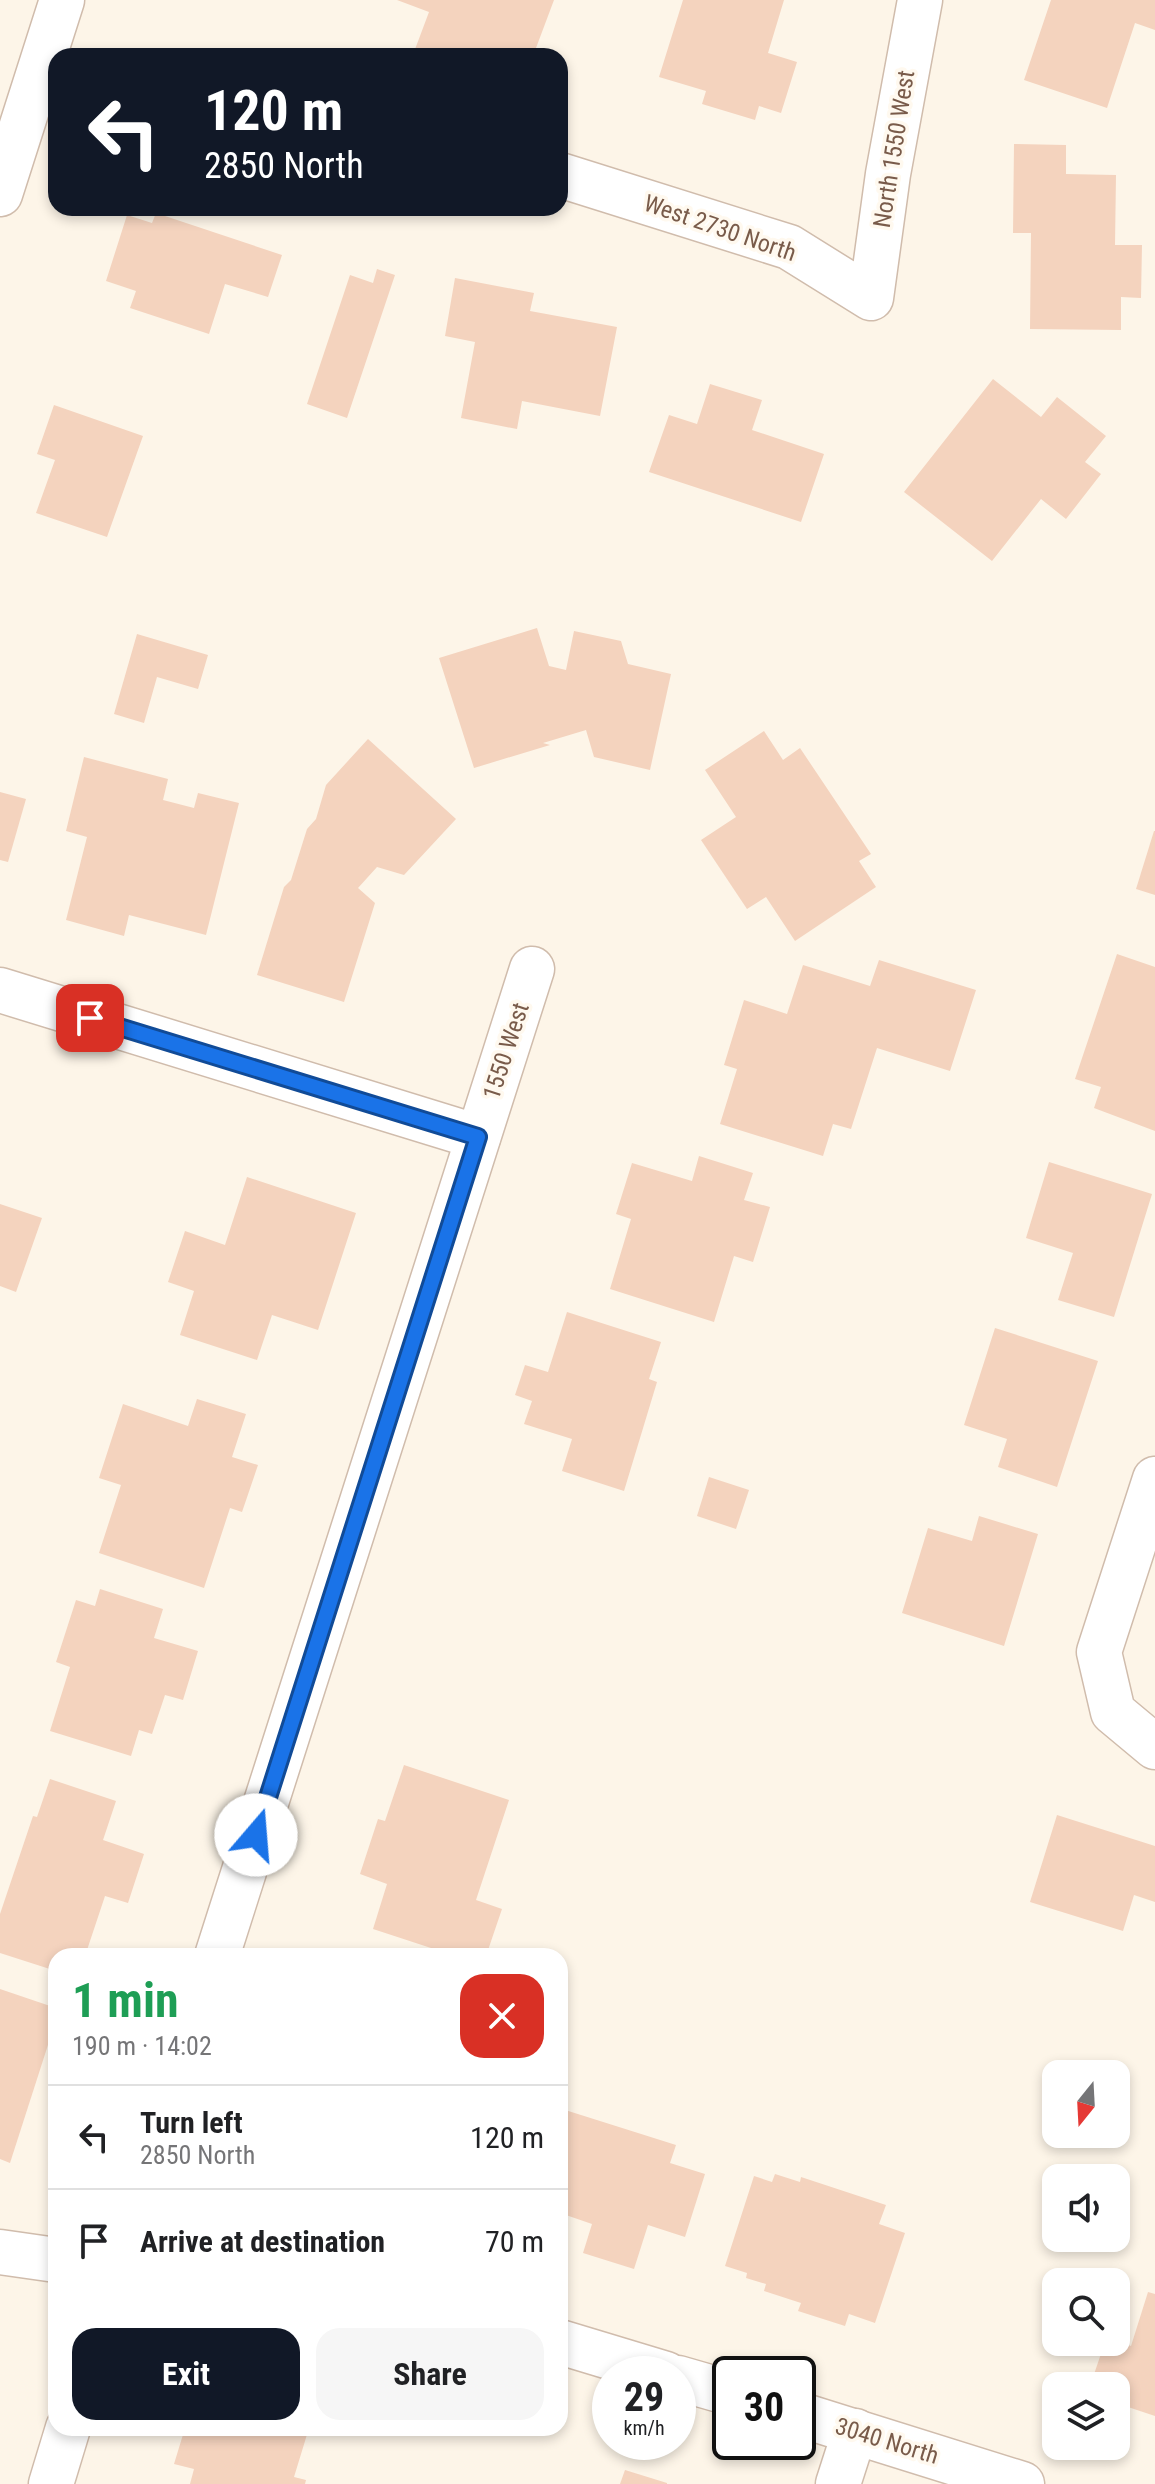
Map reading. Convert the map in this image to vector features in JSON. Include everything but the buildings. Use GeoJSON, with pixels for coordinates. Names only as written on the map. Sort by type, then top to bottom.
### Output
{"type":"FeatureCollection","features":[{"type":"Feature","properties":{"kind":"street"},"geometry":{"type":"LineString","coordinates":[[52,48],[62,0]]}},
{"type":"Feature","properties":{"kind":"street","name":"North 1550 West"},"geometry":{"type":"LineString","coordinates":[[871,298],[888,174],[920,0]]}},
{"type":"Feature","properties":{"kind":"street"},"geometry":{"type":"LineString","coordinates":[[0,194],[48,66]]}},
{"type":"Feature","properties":{"kind":"street","name":"West 2730 North"},"geometry":{"type":"LineString","coordinates":[[568,178],[789,247],[871,298]]}},
{"type":"Feature","properties":{"kind":"street","name":"1550 West"},"geometry":{"type":"LineString","coordinates":[[220,1948],[532,969]]}},
{"type":"Feature","properties":{"kind":"street"},"geometry":{"type":"LineString","coordinates":[[0,990],[478,1137]]}},
{"type":"Feature","properties":{"kind":"street"},"geometry":{"type":"LineString","coordinates":[[1155,1479],[1099,1652],[1113,1712],[1155,1747]]}},
{"type":"Feature","properties":{"kind":"street"},"geometry":{"type":"LineString","coordinates":[[0,2252],[48,2259]]}},
{"type":"Feature","properties":{"kind":"street"},"geometry":{"type":"LineString","coordinates":[[568,2344],[606,2356]]}},
{"type":"Feature","properties":{"kind":"street","name":"3040 North"},"geometry":{"type":"LineString","coordinates":[[816,2419],[1022,2484]]}},
{"type":"Feature","properties":{"kind":"street"},"geometry":{"type":"LineString","coordinates":[[838,2484],[855,2431]]}},
{"type":"Feature","properties":{"kind":"street"},"geometry":{"type":"LineString","coordinates":[[51,2484],[66,2436]]}},
{"type":"Feature","properties":{"kind":"route"},"geometry":{"type":"LineString","coordinates":[[90,1018],[478,1137],[256,1835]]}}]}
